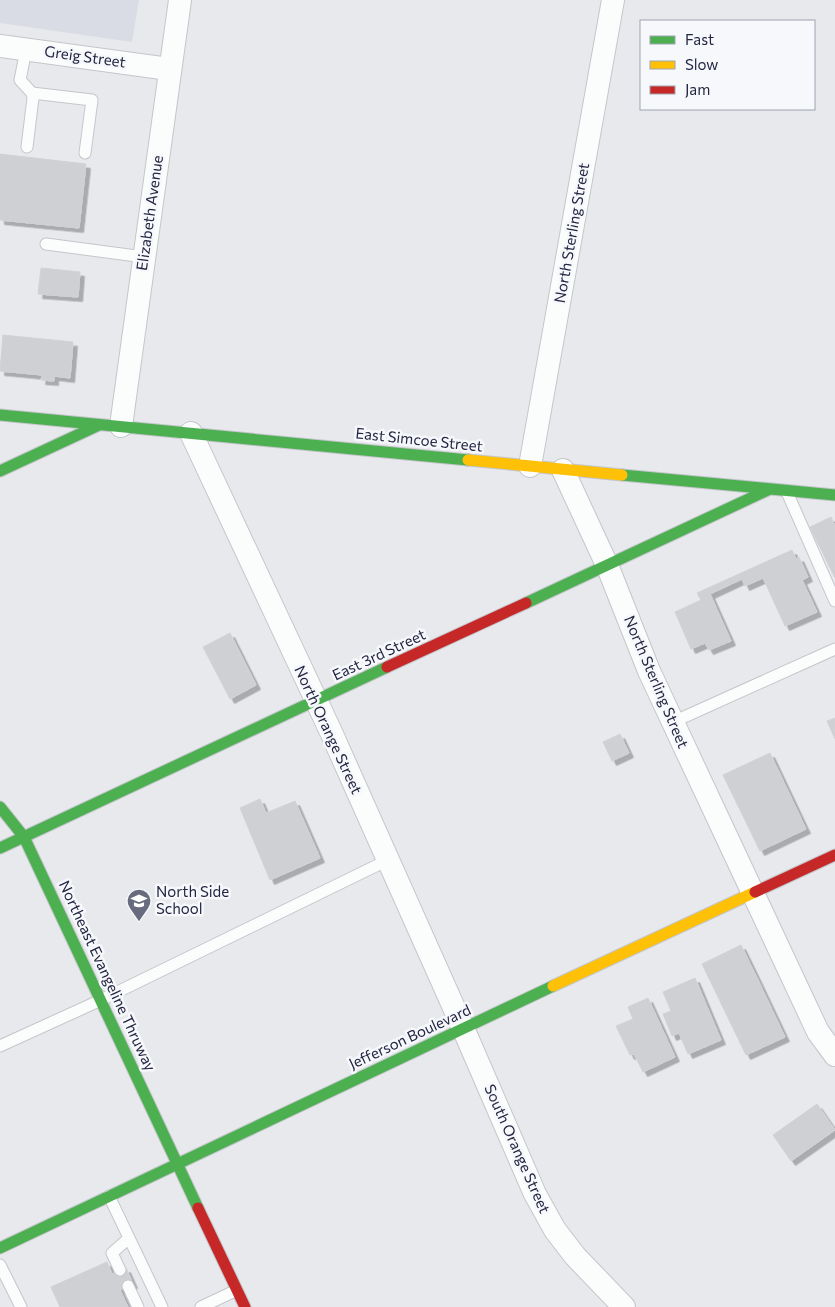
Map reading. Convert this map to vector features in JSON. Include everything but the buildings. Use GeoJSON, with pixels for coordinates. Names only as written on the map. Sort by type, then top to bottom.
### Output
{"type":"FeatureCollection","features":[{"type":"Feature","properties":{"kind":"main road","name":"East Simcoe Street"},"geometry":{"type":"LineString","coordinates":[[0,415],[835,495]]}},
{"type":"Feature","properties":{"kind":"main road"},"geometry":{"type":"LineString","coordinates":[[0,471],[111,425]]}},
{"type":"Feature","properties":{"kind":"main road","name":"East 3rd Street"},"geometry":{"type":"LineString","coordinates":[[0,848],[770,489]]}},
{"type":"Feature","properties":{"kind":"main road","name":"Northeast Evangeline Thruway"},"geometry":{"type":"LineString","coordinates":[[0,807],[24,837],[179,1163],[245,1307]]}},
{"type":"Feature","properties":{"kind":"main road","name":"Jefferson Boulevard"},"geometry":{"type":"LineString","coordinates":[[0,1248],[463,1028],[835,855]]}},
{"type":"Feature","properties":{"kind":"street","name":"Elizabeth Avenue"},"geometry":{"type":"LineString","coordinates":[[111,425],[144,257],[180,0]]}},
{"type":"Feature","properties":{"kind":"street","name":"North Sterling Street"},"geometry":{"type":"LineString","coordinates":[[530,466],[613,0]]}},
{"type":"Feature","properties":{"kind":"street","name":"Greig Street"},"geometry":{"type":"LineString","coordinates":[[0,46],[169,69]]}},
{"type":"Feature","properties":{"kind":"street","name":"North Orange Street"},"geometry":{"type":"LineString","coordinates":[[191,433],[388,860],[463,1028]]}},
{"type":"Feature","properties":{"kind":"street","name":"North Sterling Street"},"geometry":{"type":"LineString","coordinates":[[563,470],[607,565],[649,671],[818,1032],[835,1055]]}},
{"type":"Feature","properties":{"kind":"street","name":"South Orange Street"},"geometry":{"type":"LineString","coordinates":[[463,1028],[535,1194],[555,1230],[600,1284],[624,1307]]}},
{"type":"Feature","properties":{"kind":"lane"},"geometry":{"type":"LineString","coordinates":[[26,50],[20,80],[32,92],[92,100],[85,153]]}},
{"type":"Feature","properties":{"kind":"lane"},"geometry":{"type":"LineString","coordinates":[[28,147],[32,92]]}},
{"type":"Feature","properties":{"kind":"lane"},"geometry":{"type":"LineString","coordinates":[[46,244],[144,257]]}},
{"type":"Feature","properties":{"kind":"lane"},"geometry":{"type":"LineString","coordinates":[[787,491],[832,586],[835,601]]}},
{"type":"Feature","properties":{"kind":"lane"},"geometry":{"type":"LineString","coordinates":[[673,722],[835,648]]}},
{"type":"Feature","properties":{"kind":"lane"},"geometry":{"type":"LineString","coordinates":[[0,1046],[101,1000],[388,860]]}},
{"type":"Feature","properties":{"kind":"lane"},"geometry":{"type":"LineString","coordinates":[[109,1196],[162,1307]]}},
{"type":"Feature","properties":{"kind":"lane"},"geometry":{"type":"LineString","coordinates":[[120,1270],[112,1253],[129,1238]]}},
{"type":"Feature","properties":{"kind":"lane"},"geometry":{"type":"LineString","coordinates":[[0,1265],[21,1307]]}},
{"type":"Feature","properties":{"kind":"lane"},"geometry":{"type":"LineString","coordinates":[[128,1286],[138,1307]]}},
{"type":"Feature","properties":{"kind":"lane"},"geometry":{"type":"LineString","coordinates":[[201,1307],[237,1290]]}},
{"type":"Feature","properties":{"kind":"shaded area"},"geometry":{"type":"Polygon","coordinates":[[[0,0],[139,0],[132,42],[0,23],[0,0]]]}},
{"type":"Feature","properties":{"kind":"traffic: fast"},"geometry":{"type":"LineString","coordinates":[[0,415],[468,460]]}},
{"type":"Feature","properties":{"kind":"traffic: fast"},"geometry":{"type":"LineString","coordinates":[[0,471],[99,425]]}},
{"type":"Feature","properties":{"kind":"traffic: fast"},"geometry":{"type":"LineString","coordinates":[[622,475],[835,495]]}},
{"type":"Feature","properties":{"kind":"traffic: fast"},"geometry":{"type":"LineString","coordinates":[[526,603],[770,489]]}},
{"type":"Feature","properties":{"kind":"traffic: fast"},"geometry":{"type":"LineString","coordinates":[[0,848],[387,667]]}},
{"type":"Feature","properties":{"kind":"traffic: fast"},"geometry":{"type":"LineString","coordinates":[[0,807],[24,837],[198,1208]]}},
{"type":"Feature","properties":{"kind":"traffic: fast"},"geometry":{"type":"LineString","coordinates":[[0,1248],[553,986]]}},
{"type":"Feature","properties":{"kind":"traffic: slow"},"geometry":{"type":"LineString","coordinates":[[468,460],[622,475]]}},
{"type":"Feature","properties":{"kind":"traffic: slow"},"geometry":{"type":"LineString","coordinates":[[553,986],[755,892]]}},
{"type":"Feature","properties":{"kind":"traffic: jam"},"geometry":{"type":"LineString","coordinates":[[387,667],[526,603]]}},
{"type":"Feature","properties":{"kind":"traffic: jam"},"geometry":{"type":"LineString","coordinates":[[755,892],[835,855]]}},
{"type":"Feature","properties":{"kind":"traffic: jam"},"geometry":{"type":"LineString","coordinates":[[198,1208],[245,1307]]}},
{"type":"Feature","properties":{"kind":"place","name":"North Side School"},"geometry":{"type":"Point","coordinates":[139,922]}}]}
